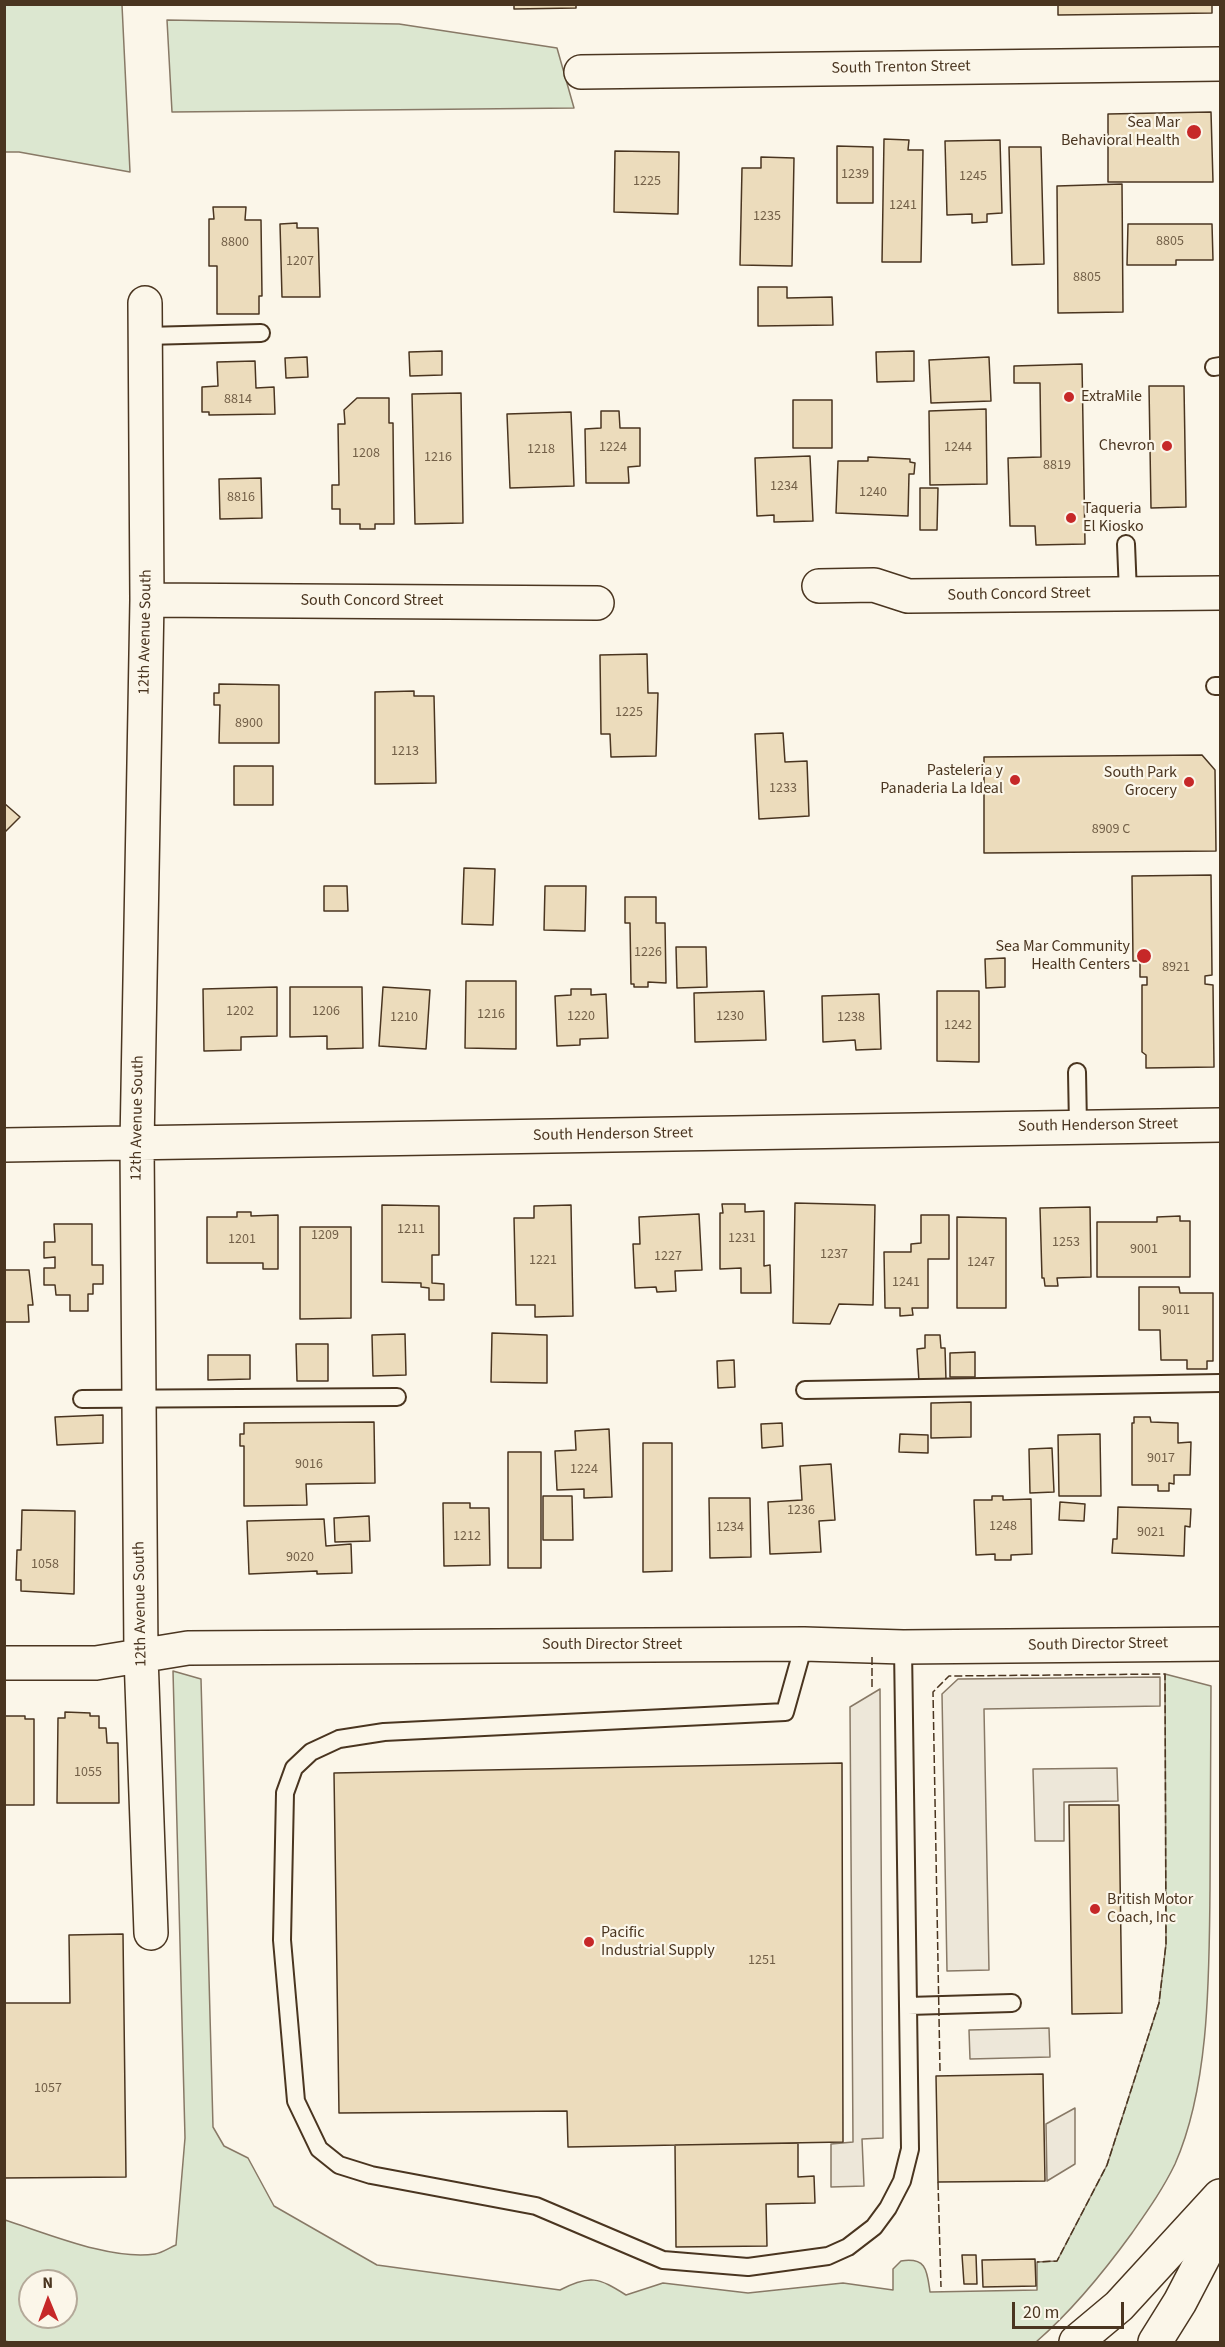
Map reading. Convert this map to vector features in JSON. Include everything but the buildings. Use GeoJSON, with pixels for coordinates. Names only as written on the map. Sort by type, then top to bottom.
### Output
{"type":"FeatureCollection","features":[{"type":"Feature","properties":{"kind":"main road","name":"South Trenton Street"},"geometry":{"type":"LineString","coordinates":[[581,72],[1221,64]]}},
{"type":"Feature","properties":{"kind":"main road","name":"12th Avenue South"},"geometry":{"type":"LineString","coordinates":[[145,303],[147,600],[137,1144],[141,1656],[151,1933]]}},
{"type":"Feature","properties":{"kind":"main road","name":"South Concord Street"},"geometry":{"type":"LineString","coordinates":[[819,586],[874,585],[908,596],[1221,593]]}},
{"type":"Feature","properties":{"kind":"main road","name":"South Concord Street"},"geometry":{"type":"LineString","coordinates":[[147,600],[597,603]]}},
{"type":"Feature","properties":{"kind":"main road","name":"South Henderson Street"},"geometry":{"type":"LineString","coordinates":[[4,1145],[1221,1125]]}},
{"type":"Feature","properties":{"kind":"main road","name":"South Director Street"},"geometry":{"type":"LineString","coordinates":[[4,1663],[96,1663],[188,1648],[1221,1644]]}},
{"type":"Feature","properties":{"kind":"main road"},"geometry":{"type":"LineString","coordinates":[[1076,2343],[1119,2306],[1221,2196]]}},
{"type":"Feature","properties":{"kind":"main road"},"geometry":{"type":"LineString","coordinates":[[1155,2343],[1180,2302],[1221,2225]]}},
{"type":"Feature","properties":{"kind":"lane"},"geometry":{"type":"LineString","coordinates":[[146,336],[261,333]]}},
{"type":"Feature","properties":{"kind":"lane"},"geometry":{"type":"LineString","coordinates":[[1126,544],[1128,594]]}},
{"type":"Feature","properties":{"kind":"lane"},"geometry":{"type":"LineString","coordinates":[[1077,1071],[1078,1126]]}},
{"type":"Feature","properties":{"kind":"lane"},"geometry":{"type":"LineString","coordinates":[[805,1390],[1221,1383]]}},
{"type":"Feature","properties":{"kind":"lane"},"geometry":{"type":"LineString","coordinates":[[82,1399],[397,1397]]}},
{"type":"Feature","properties":{"kind":"lane"},"geometry":{"type":"LineString","coordinates":[[804,1644],[785,1712],[384,1732],[339,1739],[311,1752],[294,1768],[285,1793],[282,1940],[296,2101],[319,2149],[339,2165],[371,2175],[536,2206],[663,2260],[748,2267],[828,2256],[848,2247],[874,2227],[888,2208],[902,2181],[910,2149],[903,1647]]}},
{"type":"Feature","properties":{"kind":"lane"},"geometry":{"type":"LineString","coordinates":[[908,2006],[1012,2003]]}},
{"type":"Feature","properties":{"kind":"green space"},"geometry":{"type":"Polygon","coordinates":[[[4,5],[122,5],[130,172],[19,152],[5,152],[4,5]]]}},
{"type":"Feature","properties":{"kind":"green space"},"geometry":{"type":"Polygon","coordinates":[[[167,20],[399,24],[557,48],[574,108],[172,112],[167,20]]]}},
{"type":"Feature","properties":{"kind":"green space"},"geometry":{"type":"Polygon","coordinates":[[[173,1671],[201,1679],[213,2127],[224,2146],[248,2158],[274,2206],[377,2265],[560,2290],[579,2282],[594,2280],[609,2285],[626,2295],[663,2283],[748,2293],[843,2283],[893,2290],[893,2269],[901,2261],[910,2260],[924,2267],[930,2292],[1037,2290],[1037,2262],[1057,2261],[1107,2165],[1159,2003],[1166,1944],[1165,1674],[1211,1686],[1208,1993],[1201,2065],[1187,2133],[1175,2164],[1132,2233],[1087,2291],[1036,2342],[5,2341],[5,2220],[99,2250],[119,2253],[155,2254],[176,2245],[185,2138],[173,1671]]]}},
{"type":"Feature","properties":{"kind":"shaded area"},"geometry":{"type":"Polygon","coordinates":[[[1160,1677],[1160,1706],[984,1709],[989,1970],[947,1971],[942,1694],[958,1679],[1160,1677]]]}},
{"type":"Feature","properties":{"kind":"shaded area"},"geometry":{"type":"Polygon","coordinates":[[[880,1689],[883,2138],[862,2139],[864,2186],[831,2187],[831,2144],[853,2142],[850,1707],[880,1689]]]}},
{"type":"Feature","properties":{"kind":"shaded area"},"geometry":{"type":"Polygon","coordinates":[[[1117,1768],[1118,1801],[1064,1802],[1064,1841],[1035,1841],[1033,1769],[1117,1768]]]}},
{"type":"Feature","properties":{"kind":"shaded area"},"geometry":{"type":"Polygon","coordinates":[[[1049,2028],[1050,2057],[970,2059],[969,2030],[1049,2028]]]}},
{"type":"Feature","properties":{"kind":"shaded area"},"geometry":{"type":"Polygon","coordinates":[[[1075,2108],[1075,2164],[1047,2181],[1046,2124],[1075,2108]]]}},
{"type":"Feature","properties":{"kind":"fence"},"geometry":{"type":"LineString","coordinates":[[872,1657],[872,1687]]}},
{"type":"Feature","properties":{"kind":"fence"},"geometry":{"type":"LineString","coordinates":[[940,2071],[933,1692],[949,1676],[1165,1674],[1166,1944],[1159,2003],[1107,2165],[1057,2261],[1037,2262]]}},
{"type":"Feature","properties":{"kind":"fence"},"geometry":{"type":"LineString","coordinates":[[938,2182],[941,2287]]}},
{"type":"Feature","properties":{"kind":"place","name":"Sea Mar Behavioral Health"},"geometry":{"type":"Point","coordinates":[1194,132]}},
{"type":"Feature","properties":{"kind":"place","name":"ExtraMile"},"geometry":{"type":"Point","coordinates":[1069,397]}},
{"type":"Feature","properties":{"kind":"place","name":"Chevron"},"geometry":{"type":"Point","coordinates":[1167,446]}},
{"type":"Feature","properties":{"kind":"place","name":"Taqueria El Kiosko"},"geometry":{"type":"Point","coordinates":[1071,518]}},
{"type":"Feature","properties":{"kind":"place","name":"Pasteleria y Panaderia La Ideal"},"geometry":{"type":"Point","coordinates":[1015,780]}},
{"type":"Feature","properties":{"kind":"place","name":"South Park Grocery"},"geometry":{"type":"Point","coordinates":[1189,782]}},
{"type":"Feature","properties":{"kind":"place","name":"Sea Mar Community Health Centers"},"geometry":{"type":"Point","coordinates":[1144,956]}},
{"type":"Feature","properties":{"kind":"place","name":"British Motor Coach, Inc"},"geometry":{"type":"Point","coordinates":[1095,1909]}},
{"type":"Feature","properties":{"kind":"place","name":"Pacific Industrial Supply"},"geometry":{"type":"Point","coordinates":[589,1942]}}]}
